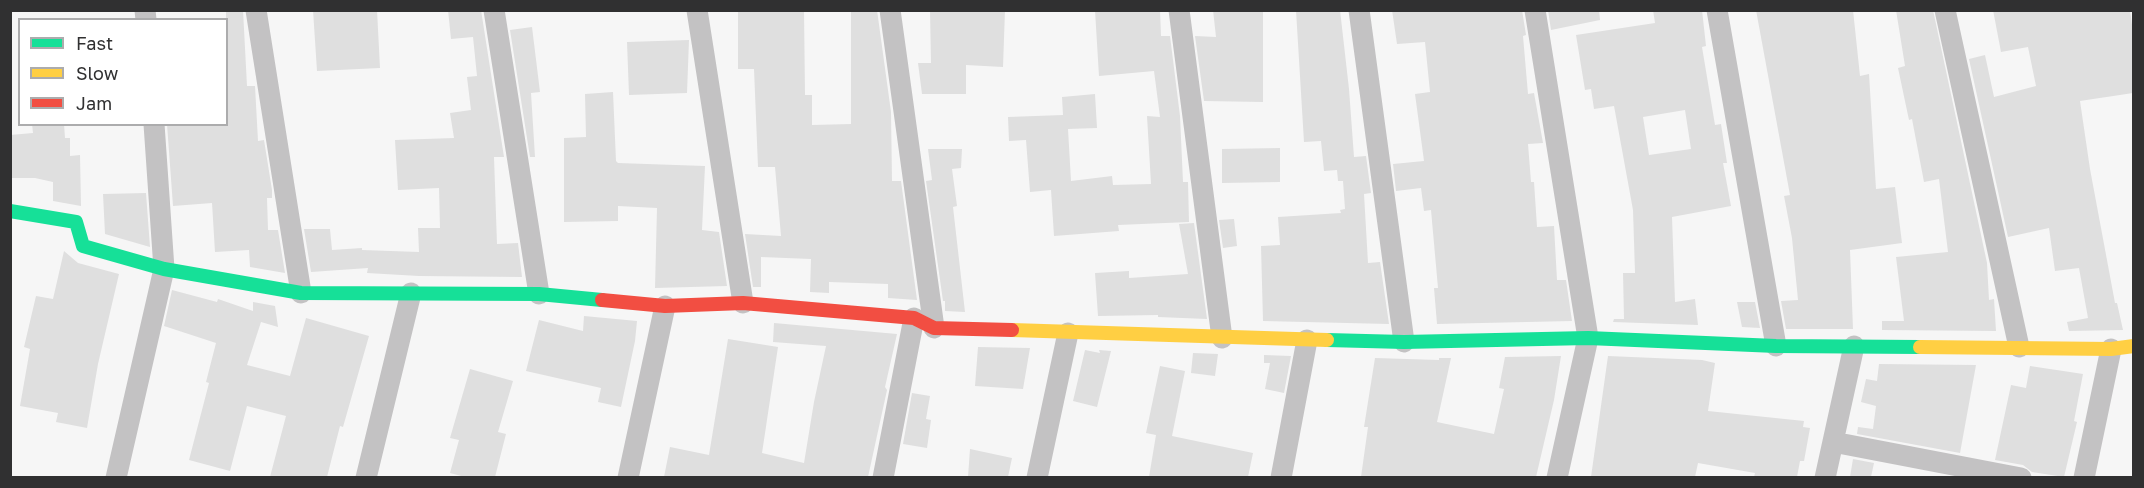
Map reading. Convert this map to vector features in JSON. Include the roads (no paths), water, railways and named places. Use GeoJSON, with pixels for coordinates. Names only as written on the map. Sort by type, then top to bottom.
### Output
{"type":"FeatureCollection","features":[{"type":"Feature","properties":{"kind":"street"},"geometry":{"type":"LineString","coordinates":[[256,10],[301,293]]}},
{"type":"Feature","properties":{"kind":"street"},"geometry":{"type":"LineString","coordinates":[[494,10],[539,294]]}},
{"type":"Feature","properties":{"kind":"street"},"geometry":{"type":"LineString","coordinates":[[697,10],[743,303]]}},
{"type":"Feature","properties":{"kind":"street"},"geometry":{"type":"LineString","coordinates":[[890,10],[934,328]]}},
{"type":"Feature","properties":{"kind":"street"},"geometry":{"type":"LineString","coordinates":[[1179,10],[1222,338]]}},
{"type":"Feature","properties":{"kind":"street"},"geometry":{"type":"LineString","coordinates":[[1359,10],[1404,342]]}},
{"type":"Feature","properties":{"kind":"street"},"geometry":{"type":"LineString","coordinates":[[1535,10],[1588,338],[1557,477]]}},
{"type":"Feature","properties":{"kind":"street"},"geometry":{"type":"LineString","coordinates":[[1717,10],[1776,346]]}},
{"type":"Feature","properties":{"kind":"street"},"geometry":{"type":"LineString","coordinates":[[1945,10],[2019,347]]}},
{"type":"Feature","properties":{"kind":"street"},"geometry":{"type":"LineString","coordinates":[[116,477],[164,269],[154,126]]}},
{"type":"Feature","properties":{"kind":"street"},"geometry":{"type":"LineString","coordinates":[[10,211],[76,222],[83,246],[164,269],[301,293],[539,294],[665,306],[743,303],[914,318],[934,328],[1222,338],[1404,342],[1588,338],[1776,346],[2019,347],[2111,350],[2133,346]]}},
{"type":"Feature","properties":{"kind":"street"},"geometry":{"type":"LineString","coordinates":[[366,477],[411,293]]}},
{"type":"Feature","properties":{"kind":"street"},"geometry":{"type":"LineString","coordinates":[[628,477],[665,306]]}},
{"type":"Feature","properties":{"kind":"street"},"geometry":{"type":"LineString","coordinates":[[883,477],[914,318]]}},
{"type":"Feature","properties":{"kind":"street"},"geometry":{"type":"LineString","coordinates":[[1036,477],[1068,333]]}},
{"type":"Feature","properties":{"kind":"street"},"geometry":{"type":"LineString","coordinates":[[1281,477],[1307,340]]}},
{"type":"Feature","properties":{"kind":"street"},"geometry":{"type":"LineString","coordinates":[[1825,477],[1854,346]]}},
{"type":"Feature","properties":{"kind":"street"},"geometry":{"type":"LineString","coordinates":[[2084,477],[2111,350]]}},
{"type":"Feature","properties":{"kind":"street"},"geometry":{"type":"LineString","coordinates":[[1833,442],[2021,477]]}}]}
